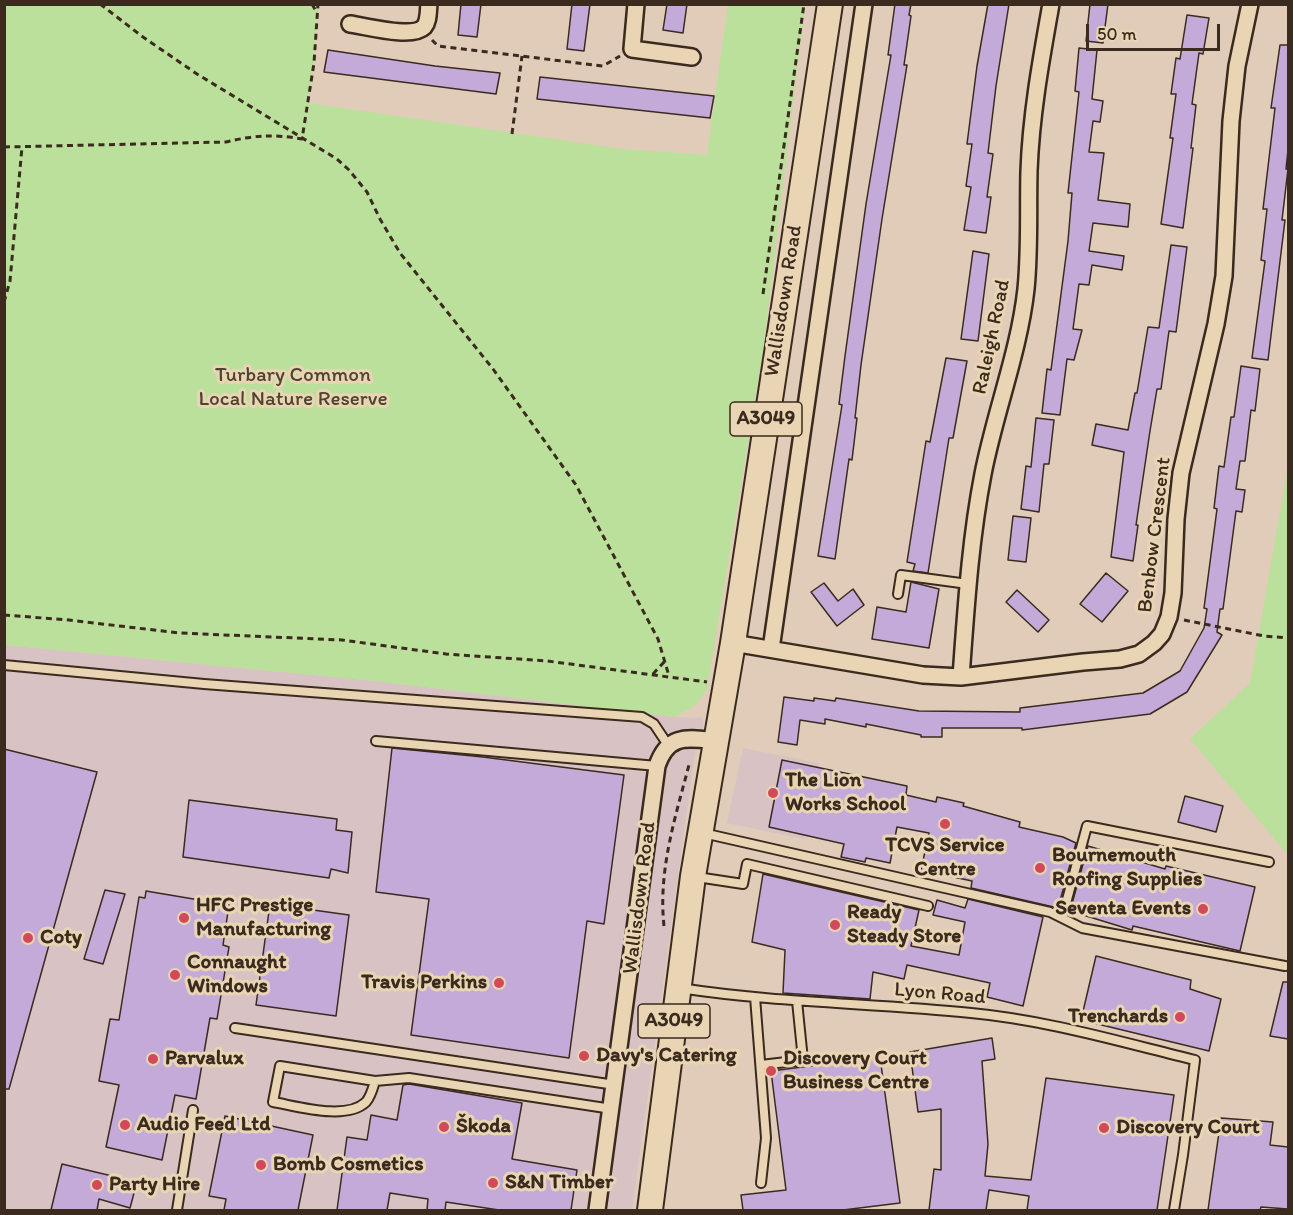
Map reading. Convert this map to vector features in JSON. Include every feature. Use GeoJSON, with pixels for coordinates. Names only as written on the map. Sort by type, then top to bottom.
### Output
{"type":"FeatureCollection","features":[{"type":"Feature","properties":{"kind":"main road","name":"Wallisdown Road"},"geometry":{"type":"LineString","coordinates":[[650,1210],[699,832],[733,643],[830,4]]}},
{"type":"Feature","properties":{"kind":"street"},"geometry":{"type":"LineString","coordinates":[[350,24],[410,33],[422,29],[427,21],[429,4]]}},
{"type":"Feature","properties":{"kind":"street"},"geometry":{"type":"LineString","coordinates":[[636,4],[632,48],[692,57]]}},
{"type":"Feature","properties":{"kind":"street","name":"Wallisdown Road"},"geometry":{"type":"LineString","coordinates":[[771,649],[864,4]]}},
{"type":"Feature","properties":{"kind":"street","name":"Raleigh Road"},"geometry":{"type":"LineString","coordinates":[[961,677],[968,584],[983,476],[1018,336],[1026,289],[1029,171],[1034,112],[1051,4]]}},
{"type":"Feature","properties":{"kind":"street","name":"Benbow Crescent"},"geometry":{"type":"LineString","coordinates":[[733,643],[923,675],[961,677],[1120,659],[1139,654],[1158,638],[1169,617],[1173,593],[1176,519],[1181,473],[1216,324],[1224,276],[1231,121],[1237,66],[1250,4]]}},
{"type":"Feature","properties":{"kind":"street"},"geometry":{"type":"LineString","coordinates":[[668,745],[675,740],[697,738],[717,741]]}},
{"type":"Feature","properties":{"kind":"street","name":"Wallisdown Road"},"geometry":{"type":"LineString","coordinates":[[597,1210],[657,766],[659,758],[668,745]]}},
{"type":"Feature","properties":{"kind":"lane"},"geometry":{"type":"LineString","coordinates":[[898,594],[901,575],[968,584]]}},
{"type":"Feature","properties":{"kind":"lane"},"geometry":{"type":"LineString","coordinates":[[4,665],[204,684],[642,717],[654,724],[668,745]]}},
{"type":"Feature","properties":{"kind":"lane"},"geometry":{"type":"LineString","coordinates":[[376,741],[657,766]]}},
{"type":"Feature","properties":{"kind":"lane"},"geometry":{"type":"LineString","coordinates":[[1062,918],[1087,826],[1269,862]]}},
{"type":"Feature","properties":{"kind":"lane"},"geometry":{"type":"LineString","coordinates":[[699,832],[1050,912],[1082,928],[1285,966]]}},
{"type":"Feature","properties":{"kind":"lane"},"geometry":{"type":"LineString","coordinates":[[693,876],[743,884],[747,864],[928,906]]}},
{"type":"Feature","properties":{"kind":"lane","name":"Lyon Road"},"geometry":{"type":"LineString","coordinates":[[679,988],[797,1001],[972,1013],[1043,1023],[1195,1060],[1174,1210]]}},
{"type":"Feature","properties":{"kind":"lane"},"geometry":{"type":"LineString","coordinates":[[755,997],[766,1138],[762,1183]]}},
{"type":"Feature","properties":{"kind":"lane"},"geometry":{"type":"LineString","coordinates":[[761,1065],[803,1060],[797,1001]]}},
{"type":"Feature","properties":{"kind":"lane"},"geometry":{"type":"LineString","coordinates":[[235,1028],[615,1085]]}},
{"type":"Feature","properties":{"kind":"lane"},"geometry":{"type":"LineString","coordinates":[[375,1081],[370,1097],[364,1104],[340,1111],[328,1112],[273,1102],[280,1066],[375,1081],[409,1078],[612,1109]]}},
{"type":"Feature","properties":{"kind":"lane"},"geometry":{"type":"LineString","coordinates":[[177,1210],[193,1110]]}},
{"type":"Feature","properties":{"kind":"path"},"geometry":{"type":"LineString","coordinates":[[100,4],[197,74],[337,159],[350,170],[367,192],[400,253],[487,360],[576,485],[658,639],[669,676]]}},
{"type":"Feature","properties":{"kind":"path"},"geometry":{"type":"LineString","coordinates":[[312,4],[317,12]]}},
{"type":"Feature","properties":{"kind":"path"},"geometry":{"type":"LineString","coordinates":[[302,139],[314,63],[318,4]]}},
{"type":"Feature","properties":{"kind":"path"},"geometry":{"type":"LineString","coordinates":[[422,29],[438,46],[603,66],[632,48]]}},
{"type":"Feature","properties":{"kind":"path"},"geometry":{"type":"LineString","coordinates":[[512,134],[522,56]]}},
{"type":"Feature","properties":{"kind":"path"},"geometry":{"type":"LineString","coordinates":[[4,147],[226,142],[258,135],[302,139]]}},
{"type":"Feature","properties":{"kind":"path"},"geometry":{"type":"LineString","coordinates":[[4,302],[10,281],[22,147]]}},
{"type":"Feature","properties":{"kind":"path"},"geometry":{"type":"LineString","coordinates":[[4,615],[179,633],[342,640],[446,654],[548,661],[708,682]]}},
{"type":"Feature","properties":{"kind":"path"},"geometry":{"type":"LineString","coordinates":[[1169,617],[1264,636],[1288,638]]}},
{"type":"Feature","properties":{"kind":"path"},"geometry":{"type":"LineString","coordinates":[[653,674],[665,661]]}},
{"type":"Feature","properties":{"kind":"shaded area"},"geometry":{"type":"Polygon","coordinates":[[[4,645],[375,681],[673,717],[703,718],[703,739],[697,738],[632,1210],[5,1210],[4,645]]]}},
{"type":"Feature","properties":{"kind":"shaded area","name":"The Lion Works School"},"geometry":{"type":"Polygon","coordinates":[[[743,748],[819,763],[804,839],[727,823],[743,748]]]}},
{"type":"Feature","properties":{"kind":"green space","name":"Turbary Common Local Nature Reserve"},"geometry":{"type":"Polygon","coordinates":[[[4,5],[318,5],[314,63],[308,103],[623,149],[707,155],[728,5],[805,5],[763,351],[707,689],[696,705],[674,717],[375,681],[5,645],[4,5]]]}},
{"type":"Feature","properties":{"kind":"green space"},"geometry":{"type":"Polygon","coordinates":[[[1288,466],[1288,855],[1190,739],[1250,683],[1288,466]]]}},
{"type":"Feature","properties":{"kind":"building"},"geometry":{"type":"Polygon","coordinates":[[[461,4],[481,4],[477,37],[458,35],[461,4]]]}},
{"type":"Feature","properties":{"kind":"building"},"geometry":{"type":"Polygon","coordinates":[[[572,4],[590,4],[584,51],[567,49],[572,4]]]}},
{"type":"Feature","properties":{"kind":"building"},"geometry":{"type":"Polygon","coordinates":[[[667,4],[687,4],[683,33],[663,30],[667,4]]]}},
{"type":"Feature","properties":{"kind":"building"},"geometry":{"type":"Polygon","coordinates":[[[895,4],[911,4],[904,65],[907,65],[861,365],[852,460],[849,459],[835,559],[818,556],[842,405],[839,404],[866,204],[891,55],[888,55],[895,4]]]}},
{"type":"Feature","properties":{"kind":"building"},"geometry":{"type":"Polygon","coordinates":[[[988,4],[1009,4],[988,153],[993,154],[987,197],[991,197],[986,233],[964,230],[971,187],[966,186],[972,144],[967,144],[988,4]]]}},
{"type":"Feature","properties":{"kind":"building"},"geometry":{"type":"Polygon","coordinates":[[[1090,4],[1108,4],[1103,43],[1086,41],[1090,4]]]}},
{"type":"Feature","properties":{"kind":"building"},"geometry":{"type":"Polygon","coordinates":[[[1187,15],[1209,18],[1203,54],[1199,53],[1192,104],[1196,105],[1191,148],[1193,148],[1183,228],[1161,224],[1173,138],[1170,138],[1176,94],[1171,94],[1176,58],[1180,59],[1187,15]]]}},
{"type":"Feature","properties":{"kind":"building"},"geometry":{"type":"Polygon","coordinates":[[[1280,45],[1288,45],[1286,169],[1288,169],[1282,220],[1285,220],[1268,360],[1252,358],[1265,261],[1261,260],[1267,209],[1263,209],[1275,108],[1271,108],[1280,45]]]}},
{"type":"Feature","properties":{"kind":"building"},"geometry":{"type":"Polygon","coordinates":[[[1079,48],[1097,50],[1092,99],[1103,101],[1100,122],[1093,121],[1089,152],[1104,153],[1098,200],[1130,204],[1128,227],[1093,223],[1089,251],[1124,256],[1122,270],[1092,265],[1089,285],[1079,284],[1073,329],[1082,330],[1074,360],[1067,359],[1060,415],[1042,413],[1047,369],[1051,370],[1068,241],[1072,193],[1068,193],[1079,92],[1075,91],[1079,48]]]}},
{"type":"Feature","properties":{"kind":"building"},"geometry":{"type":"Polygon","coordinates":[[[328,50],[500,73],[496,94],[324,72],[328,50]]]}},
{"type":"Feature","properties":{"kind":"building"},"geometry":{"type":"Polygon","coordinates":[[[540,77],[714,96],[710,118],[537,99],[540,77]]]}},
{"type":"Feature","properties":{"kind":"building"},"geometry":{"type":"Polygon","coordinates":[[[1171,245],[1187,247],[1176,332],[1169,331],[1161,389],[1157,389],[1136,525],[1138,525],[1133,561],[1111,557],[1124,452],[1092,445],[1096,424],[1128,430],[1148,327],[1159,328],[1171,245]]]}},
{"type":"Feature","properties":{"kind":"building"},"geometry":{"type":"Polygon","coordinates":[[[973,251],[989,254],[978,341],[961,339],[973,251]]]}},
{"type":"Feature","properties":{"kind":"building"},"geometry":{"type":"Polygon","coordinates":[[[946,358],[967,361],[953,438],[949,438],[928,573],[913,571],[915,564],[907,562],[926,441],[930,442],[946,358]]]}},
{"type":"Feature","properties":{"kind":"building"},"geometry":{"type":"Polygon","coordinates":[[[1241,366],[1260,369],[1255,411],[1251,410],[1245,461],[1240,461],[1236,489],[1245,490],[1242,512],[1236,511],[1223,609],[1220,609],[1217,632],[1222,635],[1187,692],[1150,714],[1022,730],[1022,728],[942,728],[942,737],[921,737],[921,735],[866,724],[866,727],[825,719],[825,724],[800,720],[797,745],[778,742],[784,697],[814,701],[814,698],[835,701],[836,698],[919,711],[1020,712],[1020,708],[1143,693],[1180,671],[1204,628],[1207,609],[1204,608],[1217,509],[1214,508],[1219,466],[1224,467],[1241,366]]]}},
{"type":"Feature","properties":{"kind":"building"},"geometry":{"type":"Polygon","coordinates":[[[1036,418],[1054,420],[1049,464],[1044,464],[1039,512],[1021,509],[1026,466],[1031,467],[1036,418]]]}},
{"type":"Feature","properties":{"kind":"building"},"geometry":{"type":"Polygon","coordinates":[[[1013,516],[1031,518],[1026,562],[1008,560],[1013,516]]]}},
{"type":"Feature","properties":{"kind":"building"},"geometry":{"type":"Polygon","coordinates":[[[1106,573],[1128,591],[1102,622],[1080,604],[1106,573]]]}},
{"type":"Feature","properties":{"kind":"building"},"geometry":{"type":"Polygon","coordinates":[[[911,582],[939,589],[929,648],[872,639],[877,607],[906,612],[911,582]]]}},
{"type":"Feature","properties":{"kind":"building"},"geometry":{"type":"Polygon","coordinates":[[[824,583],[838,601],[853,589],[864,605],[837,626],[811,592],[824,583]]]}},
{"type":"Feature","properties":{"kind":"building"},"geometry":{"type":"Polygon","coordinates":[[[1017,590],[1049,620],[1038,632],[1006,602],[1017,590]]]}},
{"type":"Feature","properties":{"kind":"building"},"geometry":{"type":"Polygon","coordinates":[[[392,748],[624,775],[604,924],[587,921],[569,1058],[411,1035],[429,899],[376,892],[392,748]]]}},
{"type":"Feature","properties":{"kind":"building","name":"Coty"},"geometry":{"type":"Polygon","coordinates":[[[4,749],[97,772],[9,1089],[4,1089],[4,749]]]}},
{"type":"Feature","properties":{"kind":"building"},"geometry":{"type":"Polygon","coordinates":[[[782,760],[907,786],[906,795],[936,802],[937,797],[964,803],[963,806],[1020,822],[1019,827],[1063,837],[1076,843],[1058,908],[971,888],[972,881],[921,870],[929,833],[897,827],[890,863],[866,858],[865,862],[841,857],[844,844],[769,827],[782,760]]]}},
{"type":"Feature","properties":{"kind":"building"},"geometry":{"type":"Polygon","coordinates":[[[1185,796],[1223,806],[1216,832],[1178,822],[1185,796]]]}},
{"type":"Feature","properties":{"kind":"building"},"geometry":{"type":"Polygon","coordinates":[[[189,800],[337,819],[336,830],[352,832],[348,873],[331,869],[329,878],[183,857],[189,800]]]}},
{"type":"Feature","properties":{"kind":"building"},"geometry":{"type":"Polygon","coordinates":[[[1088,846],[1165,869],[1166,866],[1255,887],[1240,951],[1133,926],[1132,930],[1070,911],[1088,846]]]}},
{"type":"Feature","properties":{"kind":"building"},"geometry":{"type":"Polygon","coordinates":[[[763,874],[919,910],[911,946],[959,955],[965,922],[933,915],[937,900],[965,908],[968,899],[1043,917],[1023,1006],[987,997],[990,983],[907,965],[904,979],[873,972],[870,999],[783,993],[785,950],[752,942],[763,874]]]}},
{"type":"Feature","properties":{"kind":"building"},"geometry":{"type":"Polygon","coordinates":[[[105,890],[125,894],[103,964],[84,959],[105,890]]]}},
{"type":"Feature","properties":{"kind":"building"},"geometry":{"type":"Polygon","coordinates":[[[146,891],[229,905],[223,945],[229,947],[217,1019],[210,1018],[196,1099],[175,1095],[162,1160],[106,1147],[119,1085],[99,1081],[110,1019],[119,1020],[139,897],[145,898],[146,891]]]}},
{"type":"Feature","properties":{"kind":"building"},"geometry":{"type":"Polygon","coordinates":[[[270,904],[349,915],[336,1016],[256,1005],[270,904]]]}},
{"type":"Feature","properties":{"kind":"building"},"geometry":{"type":"Polygon","coordinates":[[[1096,956],[1191,980],[1190,989],[1221,999],[1209,1051],[1081,1020],[1096,956]]]}},
{"type":"Feature","properties":{"kind":"building"},"geometry":{"type":"Polygon","coordinates":[[[1283,982],[1288,982],[1288,1039],[1270,1036],[1283,982]]]}},
{"type":"Feature","properties":{"kind":"building","name":"Discovery Court"},"geometry":{"type":"Polygon","coordinates":[[[992,1038],[995,1059],[982,1061],[988,1144],[985,1176],[1031,1180],[1046,1078],[1174,1095],[1157,1210],[1027,1210],[1029,1196],[989,1190],[986,1210],[929,1210],[934,1169],[941,1170],[941,1109],[918,1112],[910,1052],[992,1038]]]}},
{"type":"Feature","properties":{"kind":"building"},"geometry":{"type":"Polygon","coordinates":[[[880,1057],[900,1203],[843,1210],[743,1210],[741,1195],[786,1190],[771,1071],[880,1057]]]}},
{"type":"Feature","properties":{"kind":"building"},"geometry":{"type":"Polygon","coordinates":[[[409,1084],[522,1103],[512,1159],[577,1170],[571,1210],[499,1210],[446,1202],[445,1210],[427,1210],[428,1199],[390,1193],[387,1210],[337,1210],[347,1137],[367,1140],[371,1115],[397,1120],[403,1085],[409,1084]]]}},
{"type":"Feature","properties":{"kind":"building","name":"Bomb Cosmetics"},"geometry":{"type":"Polygon","coordinates":[[[225,1116],[313,1135],[298,1210],[224,1210],[226,1199],[209,1196],[225,1116]]]}},
{"type":"Feature","properties":{"kind":"building"},"geometry":{"type":"Polygon","coordinates":[[[1221,1118],[1273,1122],[1270,1145],[1288,1147],[1288,1209],[1261,1207],[1260,1210],[1208,1210],[1221,1118]]]}},
{"type":"Feature","properties":{"kind":"building","name":"Party Hire"},"geometry":{"type":"Polygon","coordinates":[[[62,1164],[137,1182],[130,1208],[99,1199],[97,1210],[51,1210],[62,1164]]]}},
{"type":"Feature","properties":{"kind":"place","name":"The Lion Works School"},"geometry":{"type":"Point","coordinates":[773,793]}},
{"type":"Feature","properties":{"kind":"place","name":"TCVS Service Centre"},"geometry":{"type":"Point","coordinates":[945,824]}},
{"type":"Feature","properties":{"kind":"place","name":"Bournemouth Roofing Supplies"},"geometry":{"type":"Point","coordinates":[1040,868]}},
{"type":"Feature","properties":{"kind":"place","name":"Seventa Events"},"geometry":{"type":"Point","coordinates":[1203,909]}},
{"type":"Feature","properties":{"kind":"place","name":"HFC Prestige Manufacturing"},"geometry":{"type":"Point","coordinates":[184,918]}},
{"type":"Feature","properties":{"kind":"place","name":"Ready Steady Store"},"geometry":{"type":"Point","coordinates":[835,925]}},
{"type":"Feature","properties":{"kind":"place","name":"Coty"},"geometry":{"type":"Point","coordinates":[28,938]}},
{"type":"Feature","properties":{"kind":"place","name":"Connaught Windows"},"geometry":{"type":"Point","coordinates":[175,975]}},
{"type":"Feature","properties":{"kind":"place","name":"Travis Perkins"},"geometry":{"type":"Point","coordinates":[499,983]}},
{"type":"Feature","properties":{"kind":"place","name":"Trenchards"},"geometry":{"type":"Point","coordinates":[1180,1017]}},
{"type":"Feature","properties":{"kind":"place","name":"Davy's Catering"},"geometry":{"type":"Point","coordinates":[584,1056]}},
{"type":"Feature","properties":{"kind":"place","name":"Parvalux"},"geometry":{"type":"Point","coordinates":[153,1059]}},
{"type":"Feature","properties":{"kind":"place","name":"Discovery Court Business Centre"},"geometry":{"type":"Point","coordinates":[771,1071]}},
{"type":"Feature","properties":{"kind":"place","name":"Audio Feed Ltd"},"geometry":{"type":"Point","coordinates":[125,1125]}},
{"type":"Feature","properties":{"kind":"place","name":"Škoda"},"geometry":{"type":"Point","coordinates":[444,1127]}},
{"type":"Feature","properties":{"kind":"place","name":"Discovery Court"},"geometry":{"type":"Point","coordinates":[1104,1128]}},
{"type":"Feature","properties":{"kind":"place","name":"Bomb Cosmetics"},"geometry":{"type":"Point","coordinates":[261,1165]}},
{"type":"Feature","properties":{"kind":"place","name":"S&N Timber"},"geometry":{"type":"Point","coordinates":[493,1183]}},
{"type":"Feature","properties":{"kind":"place","name":"Party Hire"},"geometry":{"type":"Point","coordinates":[97,1185]}}]}
